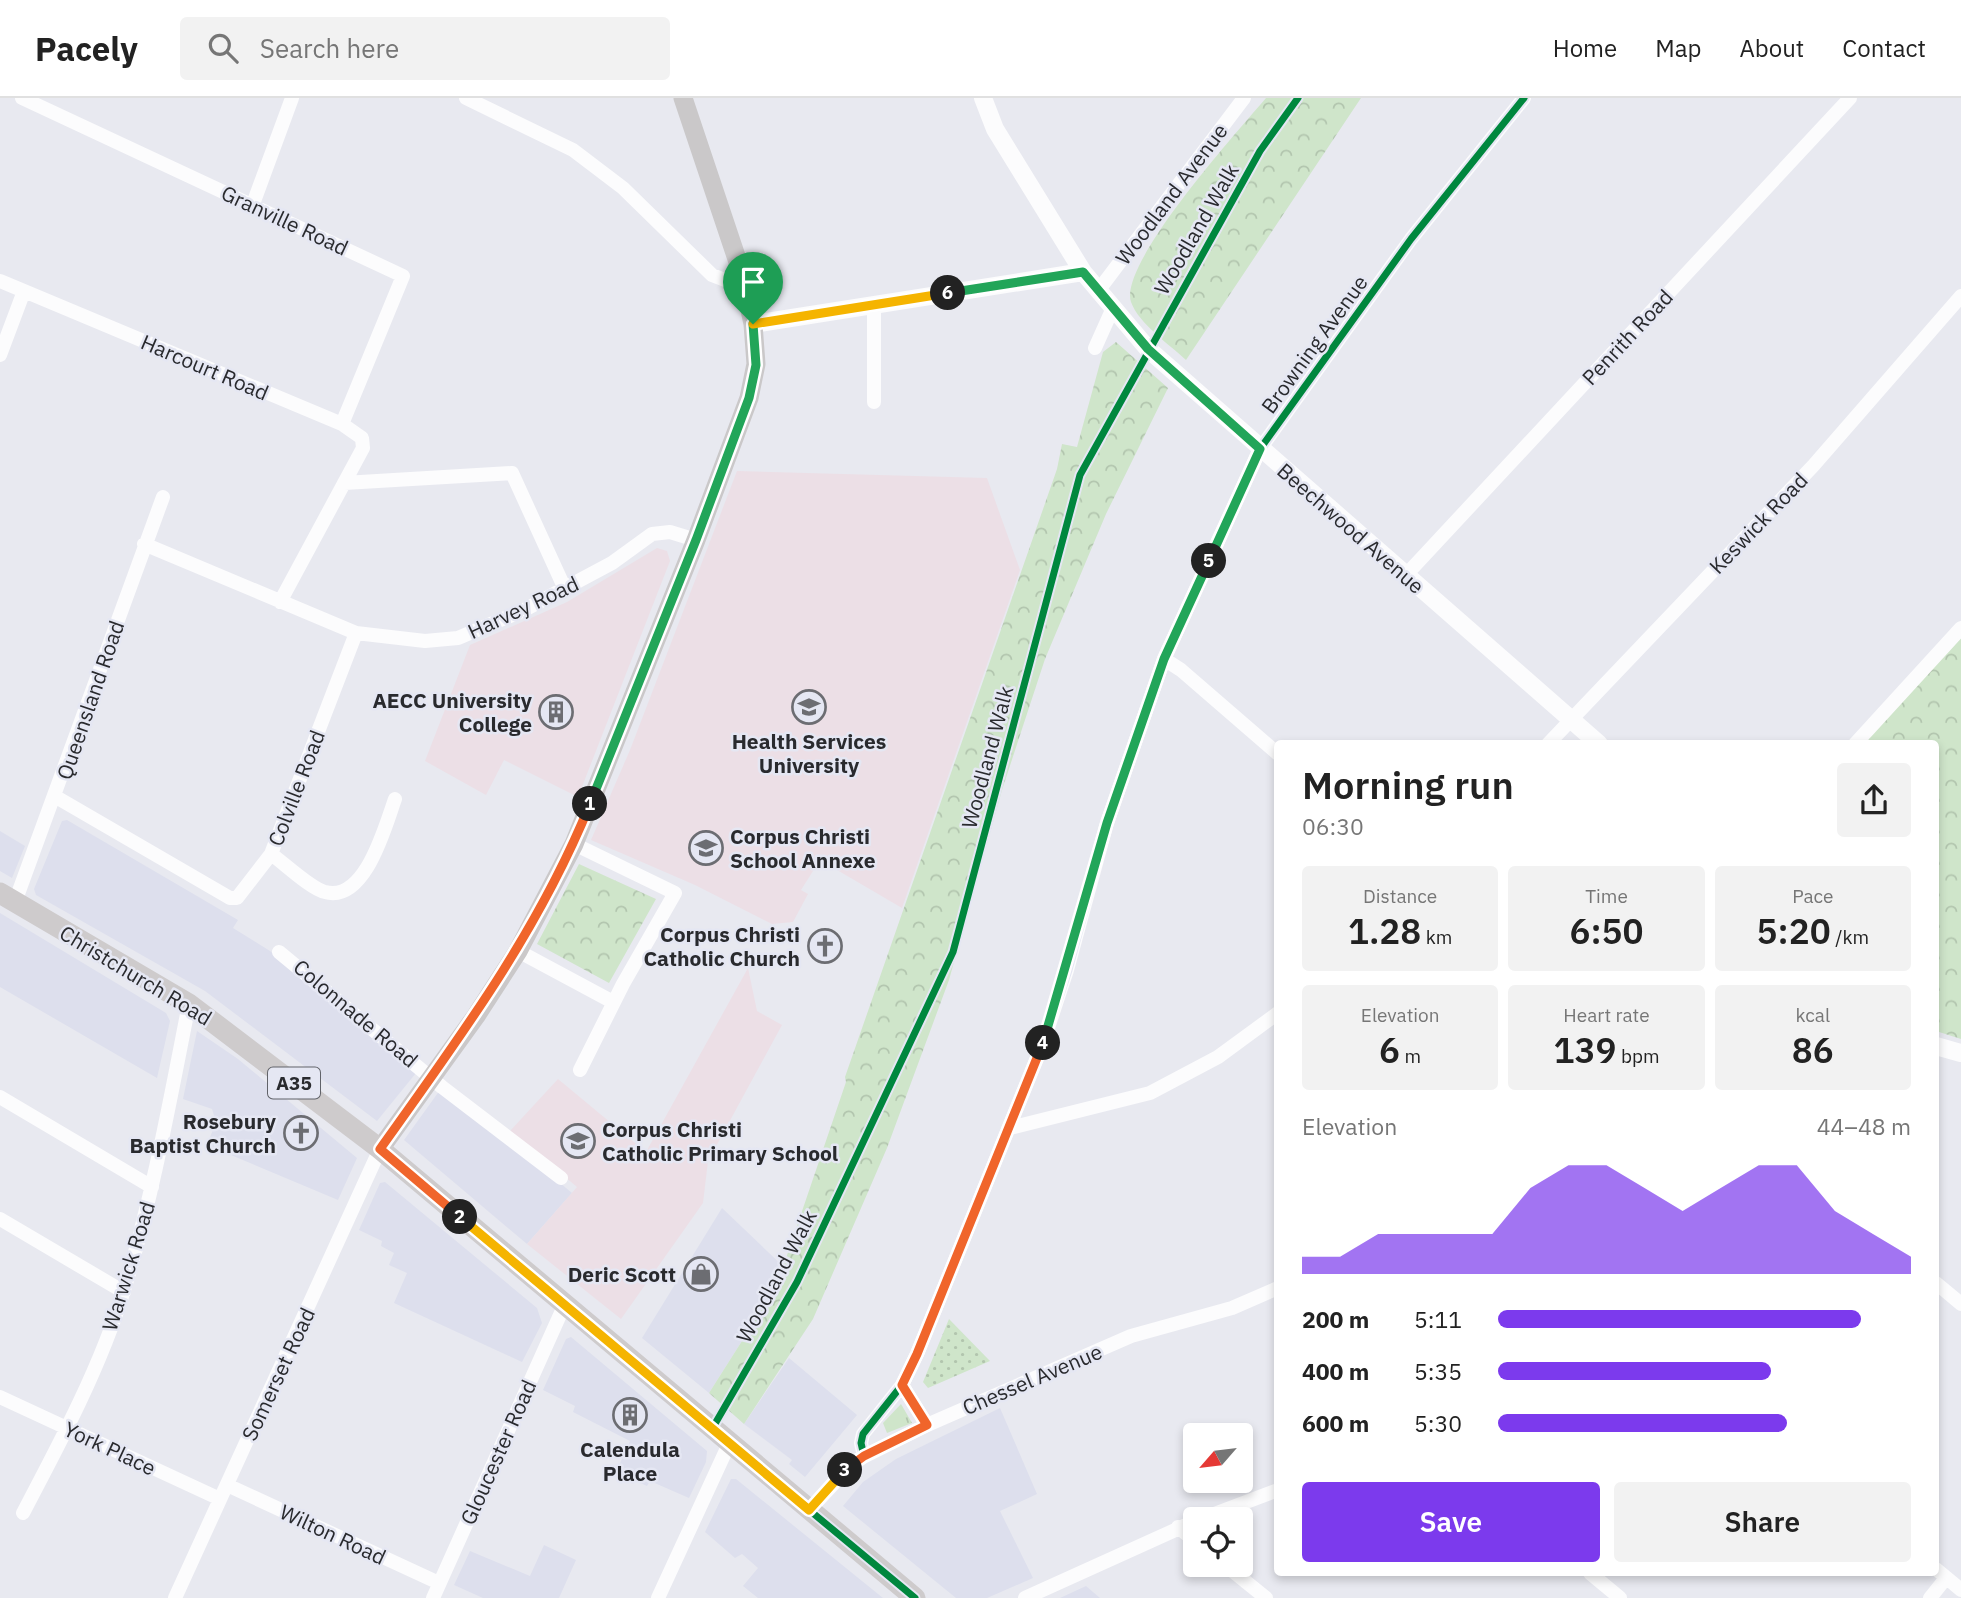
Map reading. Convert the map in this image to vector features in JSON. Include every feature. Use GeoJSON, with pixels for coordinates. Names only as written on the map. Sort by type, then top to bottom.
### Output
{"type":"FeatureCollection","features":[{"type":"Feature","properties":{"kind":"main road"},"geometry":{"type":"LineString","coordinates":[[380,1149],[476,1016],[518,951],[574,844],[696,540],[749,398],[756,365],[753,324],[743,277],[683,98]]}},
{"type":"Feature","properties":{"kind":"main road","name":"Christchurch Road"},"geometry":{"type":"LineString","coordinates":[[8,898],[189,1004],[380,1149],[915,1598]]}},
{"type":"Feature","properties":{"kind":"street","name":"Granville Road"},"geometry":{"type":"LineString","coordinates":[[22,98],[403,276],[342,424]]}},
{"type":"Feature","properties":{"kind":"street"},"geometry":{"type":"LineString","coordinates":[[253,204],[292,98]]}},
{"type":"Feature","properties":{"kind":"street"},"geometry":{"type":"LineString","coordinates":[[466,98],[573,150],[623,188],[712,275],[724,280],[743,277]]}},
{"type":"Feature","properties":{"kind":"street","name":"Beechwood Avenue"},"geometry":{"type":"LineString","coordinates":[[983,98],[995,129],[1083,272],[1112,310],[1148,349],[1595,740]]}},
{"type":"Feature","properties":{"kind":"street","name":"Woodland Avenue"},"geometry":{"type":"LineString","coordinates":[[1097,291],[1244,98]]}},
{"type":"Feature","properties":{"kind":"street","name":"Browning Avenue"},"geometry":{"type":"LineString","coordinates":[[864,1456],[861,1443],[863,1434],[902,1385],[1010,1128],[1054,1008],[1107,823],[1164,659],[1260,449],[1411,239],[1524,98]]}},
{"type":"Feature","properties":{"kind":"street","name":"Penrith Road"},"geometry":{"type":"LineString","coordinates":[[1405,576],[1850,98]]}},
{"type":"Feature","properties":{"kind":"street"},"geometry":{"type":"LineString","coordinates":[[753,324],[1083,272]]}},
{"type":"Feature","properties":{"kind":"street","name":"Harcourt Road"},"geometry":{"type":"LineString","coordinates":[[0,281],[342,424],[362,438],[363,449],[280,601]]}},
{"type":"Feature","properties":{"kind":"street"},"geometry":{"type":"LineString","coordinates":[[0,355],[24,291]]}},
{"type":"Feature","properties":{"kind":"street","name":"Keswick Road"},"geometry":{"type":"LineString","coordinates":[[1552,740],[1813,466],[1961,296]]}},
{"type":"Feature","properties":{"kind":"street"},"geometry":{"type":"LineString","coordinates":[[874,304],[874,402]]}},
{"type":"Feature","properties":{"kind":"street"},"geometry":{"type":"LineString","coordinates":[[1095,348],[1112,310]]}},
{"type":"Feature","properties":{"kind":"street"},"geometry":{"type":"LineString","coordinates":[[344,483],[512,473],[565,589]]}},
{"type":"Feature","properties":{"kind":"street","name":"Queensland Road"},"geometry":{"type":"LineString","coordinates":[[8,898],[56,797],[144,544],[163,497]]}},
{"type":"Feature","properties":{"kind":"street","name":"Harvey Road"},"geometry":{"type":"LineString","coordinates":[[144,544],[356,633],[402,640],[457,638],[565,589],[612,563],[652,534],[670,532],[696,540]]}},
{"type":"Feature","properties":{"kind":"street"},"geometry":{"type":"LineString","coordinates":[[1859,740],[1961,628]]}},
{"type":"Feature","properties":{"kind":"street","name":"Colville Road"},"geometry":{"type":"LineString","coordinates":[[56,797],[230,898],[242,893],[271,854],[356,633]]}},
{"type":"Feature","properties":{"kind":"street"},"geometry":{"type":"LineString","coordinates":[[1164,659],[1181,670],[1274,751]]}},
{"type":"Feature","properties":{"kind":"street"},"geometry":{"type":"LineString","coordinates":[[271,854],[324,892],[342,892],[356,885],[373,855],[395,799]]}},
{"type":"Feature","properties":{"kind":"street"},"geometry":{"type":"LineString","coordinates":[[574,844],[675,893],[613,1002],[580,1070]]}},
{"type":"Feature","properties":{"kind":"street"},"geometry":{"type":"LineString","coordinates":[[518,951],[613,1002]]}},
{"type":"Feature","properties":{"kind":"street","name":"Colonnade Road"},"geometry":{"type":"LineString","coordinates":[[279,952],[561,1178]]}},
{"type":"Feature","properties":{"kind":"street","name":"Warwick Road"},"geometry":{"type":"LineString","coordinates":[[23,1513],[68,1429],[124,1292],[152,1188],[189,1004]]}},
{"type":"Feature","properties":{"kind":"street"},"geometry":{"type":"LineString","coordinates":[[1010,1128],[1150,1093],[1218,1057],[1274,1016]]}},
{"type":"Feature","properties":{"kind":"street"},"geometry":{"type":"LineString","coordinates":[[1939,1047],[1961,1053]]}},
{"type":"Feature","properties":{"kind":"street"},"geometry":{"type":"LineString","coordinates":[[0,1097],[152,1188]]}},
{"type":"Feature","properties":{"kind":"street","name":"Somerset Road"},"geometry":{"type":"LineString","coordinates":[[175,1598],[380,1149]]}},
{"type":"Feature","properties":{"kind":"street"},"geometry":{"type":"LineString","coordinates":[[0,1219],[124,1292]]}},
{"type":"Feature","properties":{"kind":"street"},"geometry":{"type":"LineString","coordinates":[[1939,1286],[1961,1304]]}},
{"type":"Feature","properties":{"kind":"street","name":"Chessel Avenue"},"geometry":{"type":"LineString","coordinates":[[809,1510],[848,1467],[864,1456],[927,1425],[1131,1336],[1232,1308],[1274,1290]]}},
{"type":"Feature","properties":{"kind":"street","name":"Gloucester Road"},"geometry":{"type":"LineString","coordinates":[[433,1598],[564,1306]]}},
{"type":"Feature","properties":{"kind":"street"},"geometry":{"type":"LineString","coordinates":[[902,1385],[927,1425]]}},
{"type":"Feature","properties":{"kind":"street","name":"York Place"},"geometry":{"type":"LineString","coordinates":[[0,1397],[220,1499]]}},
{"type":"Feature","properties":{"kind":"street"},"geometry":{"type":"LineString","coordinates":[[658,1598],[729,1444]]}},
{"type":"Feature","properties":{"kind":"street","name":"Wilton Road"},"geometry":{"type":"LineString","coordinates":[[227,1485],[439,1583]]}},
{"type":"Feature","properties":{"kind":"street"},"geometry":{"type":"LineString","coordinates":[[1233,1507],[1274,1492]]}},
{"type":"Feature","properties":{"kind":"street"},"geometry":{"type":"LineString","coordinates":[[1025,1598],[1183,1525]]}},
{"type":"Feature","properties":{"kind":"street"},"geometry":{"type":"LineString","coordinates":[[1178,1527],[1183,1531]]}},
{"type":"Feature","properties":{"kind":"street"},"geometry":{"type":"LineString","coordinates":[[1930,1598],[1941,1574],[1961,1590]]}},
{"type":"Feature","properties":{"kind":"street"},"geometry":{"type":"LineString","coordinates":[[1594,1576],[1620,1598]]}},
{"type":"Feature","properties":{"kind":"street"},"geometry":{"type":"LineString","coordinates":[[1240,1577],[1266,1598]]}},
{"type":"Feature","properties":{"kind":"shaded area","name":"Health Services University"},"geometry":{"type":"Polygon","coordinates":[[[737,471],[987,478],[1020,570],[902,908],[820,860],[801,890],[808,894],[793,922],[772,924],[695,885],[591,840],[630,750],[737,471]]]}},
{"type":"Feature","properties":{"kind":"shaded area"},"geometry":{"type":"Polygon","coordinates":[[[657,548],[667,551],[670,561],[578,797],[504,760],[486,795],[425,761],[470,645],[567,602],[657,548]]]}},
{"type":"Feature","properties":{"kind":"shaded area"},"geometry":{"type":"Polygon","coordinates":[[[67,820],[238,920],[233,928],[270,951],[416,1073],[377,1121],[205,991],[36,895],[34,889],[62,821],[67,820]]]}},
{"type":"Feature","properties":{"kind":"shaded area"},"geometry":{"type":"Polygon","coordinates":[[[0,831],[25,846],[12,878],[0,871],[0,831]]]}},
{"type":"Feature","properties":{"kind":"shaded area"},"geometry":{"type":"Polygon","coordinates":[[[0,913],[166,1013],[170,1021],[157,1078],[0,987],[0,913]]]}},
{"type":"Feature","properties":{"kind":"shaded area","name":"Corpus Christi Catholic Primary School"},"geometry":{"type":"Polygon","coordinates":[[[748,968],[757,1011],[782,1025],[708,1161],[703,1203],[621,1319],[527,1244],[577,1187],[510,1131],[558,1079],[646,1152],[748,968]]]}},
{"type":"Feature","properties":{"kind":"shaded area"},"geometry":{"type":"Polygon","coordinates":[[[197,1031],[238,1059],[357,1158],[338,1200],[207,1145],[216,1122],[212,1109],[183,1099],[197,1031]]]}},
{"type":"Feature","properties":{"kind":"shaded area"},"geometry":{"type":"Polygon","coordinates":[[[440,1090],[510,1141],[572,1193],[527,1244],[404,1140],[440,1090]]]}},
{"type":"Feature","properties":{"kind":"shaded area"},"geometry":{"type":"Polygon","coordinates":[[[385,1182],[537,1308],[542,1323],[522,1362],[394,1303],[407,1273],[389,1265],[394,1253],[381,1246],[382,1241],[359,1230],[380,1183],[385,1182]]]}},
{"type":"Feature","properties":{"kind":"shaded area"},"geometry":{"type":"Polygon","coordinates":[[[722,1208],[787,1270],[709,1393],[642,1338],[722,1208]]]}},
{"type":"Feature","properties":{"kind":"shaded area","name":"Calendula Place"},"geometry":{"type":"Polygon","coordinates":[[[571,1337],[707,1451],[706,1462],[689,1498],[650,1481],[647,1486],[616,1472],[630,1441],[573,1412],[575,1406],[543,1390],[566,1339],[571,1337]]]}},
{"type":"Feature","properties":{"kind":"shaded area"},"geometry":{"type":"Polygon","coordinates":[[[789,1358],[857,1415],[805,1477],[789,1464],[792,1460],[744,1424],[789,1358]]]}},
{"type":"Feature","properties":{"kind":"shaded area"},"geometry":{"type":"Polygon","coordinates":[[[1000,1408],[1037,1494],[1000,1511],[1033,1578],[987,1598],[956,1598],[843,1506],[863,1482],[896,1459],[1000,1408]]]}},
{"type":"Feature","properties":{"kind":"shaded area"},"geometry":{"type":"Polygon","coordinates":[[[731,1479],[736,1479],[883,1598],[758,1598],[743,1586],[758,1568],[742,1554],[735,1558],[705,1532],[731,1479]]]}},
{"type":"Feature","properties":{"kind":"shaded area"},"geometry":{"type":"Polygon","coordinates":[[[544,1545],[576,1560],[559,1598],[483,1598],[454,1585],[470,1551],[530,1576],[544,1545]]]}},
{"type":"Feature","properties":{"kind":"shaded area"},"geometry":{"type":"Polygon","coordinates":[[[1086,1586],[1100,1598],[1060,1598],[1086,1586]]]}},
{"type":"Feature","properties":{"kind":"green space"},"geometry":{"type":"Polygon","coordinates":[[[1266,98],[1361,98],[1186,360],[1155,333],[1135,310],[1131,302],[1132,284],[1143,259],[1183,198],[1266,98]]]}},
{"type":"Feature","properties":{"kind":"green space"},"geometry":{"type":"Polygon","coordinates":[[[1116,342],[1168,388],[1106,514],[1045,659],[1002,790],[949,980],[887,1148],[813,1319],[744,1424],[709,1393],[787,1270],[783,1267],[846,1082],[845,1077],[1057,469],[1062,444],[1077,447],[1103,352],[1116,342]]]}},
{"type":"Feature","properties":{"kind":"green space"},"geometry":{"type":"Polygon","coordinates":[[[1961,638],[1961,1039],[1939,1032],[1939,740],[1865,740],[1961,638]]]}},
{"type":"Feature","properties":{"kind":"green space"},"geometry":{"type":"Polygon","coordinates":[[[579,864],[656,899],[609,983],[537,944],[579,864]]]}},
{"type":"Feature","properties":{"kind":"green space"},"geometry":{"type":"Polygon","coordinates":[[[949,1319],[990,1361],[928,1388],[923,1382],[949,1319]]]}},
{"type":"Feature","properties":{"kind":"green space"},"geometry":{"type":"Polygon","coordinates":[[[901,1404],[912,1423],[887,1433],[883,1423],[901,1404]]]}},
{"type":"Feature","properties":{"kind":"cycle path","name":"Woodland Walk"},"geometry":{"type":"LineString","coordinates":[[712,1429],[797,1282],[953,952],[1080,475],[1260,151],[1298,98]]}},
{"type":"Feature","properties":{"kind":"cycle path"},"geometry":{"type":"LineString","coordinates":[[864,1456],[861,1443],[863,1434],[902,1385],[917,1354],[1042,1046],[1067,970],[1107,823],[1164,659],[1260,449],[1411,239],[1524,98]]}},
{"type":"Feature","properties":{"kind":"cycle path"},"geometry":{"type":"LineString","coordinates":[[564,1306],[915,1598]]}},
{"type":"Feature","properties":{"kind":"place","name":"Health Services University"},"geometry":{"type":"Point","coordinates":[809,707]}},
{"type":"Feature","properties":{"kind":"place","name":"AECC University College"},"geometry":{"type":"Point","coordinates":[556,712]}},
{"type":"Feature","properties":{"kind":"place","name":"Corpus Christi School Annexe"},"geometry":{"type":"Point","coordinates":[706,848]}},
{"type":"Feature","properties":{"kind":"place","name":"Corpus Christi Catholic Church"},"geometry":{"type":"Point","coordinates":[825,946]}},
{"type":"Feature","properties":{"kind":"place","name":"Rosebury Baptist Church"},"geometry":{"type":"Point","coordinates":[301,1133]}},
{"type":"Feature","properties":{"kind":"place","name":"Corpus Christi Catholic Primary School"},"geometry":{"type":"Point","coordinates":[578,1141]}},
{"type":"Feature","properties":{"kind":"place","name":"Deric Scott"},"geometry":{"type":"Point","coordinates":[701,1274]}},
{"type":"Feature","properties":{"kind":"place","name":"Calendula Place"},"geometry":{"type":"Point","coordinates":[630,1415]}},
{"type":"Feature","properties":{"kind":"route"},"geometry":{"type":"LineString","coordinates":[[1083,272],[1112,310],[1148,349],[1260,449],[1164,659],[1107,823],[1042,1046],[902,1385],[927,1425],[855,1461],[809,1510],[380,1149],[476,1016],[518,951],[574,844],[696,540],[749,398],[756,365],[753,324],[1083,272]]}}]}
